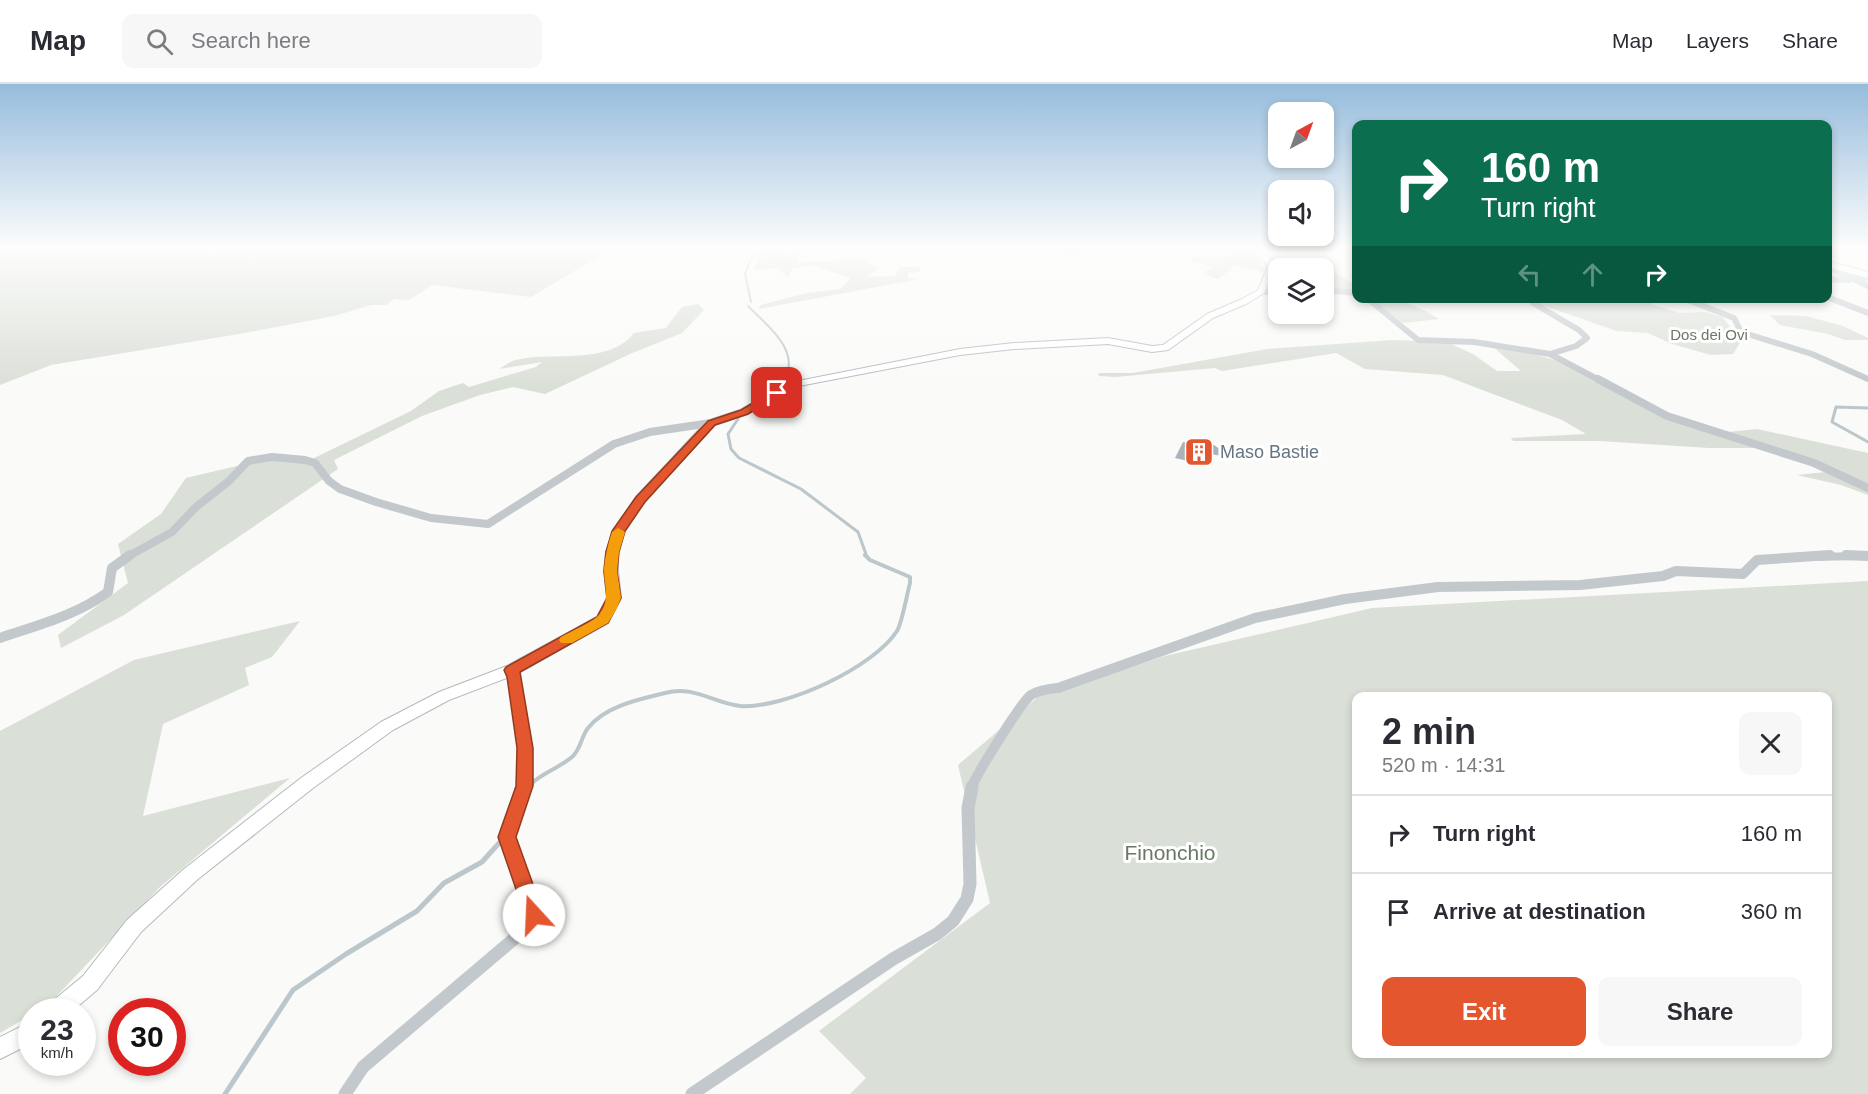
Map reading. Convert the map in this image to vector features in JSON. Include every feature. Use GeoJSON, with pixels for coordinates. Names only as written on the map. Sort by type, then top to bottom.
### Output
{"type":"FeatureCollection","features":[{"type":"Feature","properties":{"kind":"street"},"geometry":{"type":"LineString","coordinates":[[0,638],[51,622],[94,604],[108,592],[112,568],[121,560],[172,532],[196,507],[229,481],[248,461],[259,458],[289,458],[315,464],[328,481],[340,489],[418,516],[476,525],[488,524],[614,444],[657,430],[711,423],[744,412],[791,385],[960,352],[1014,346],[1108,341],[1152,349],[1165,348],[1210,316],[1256,294]]}},
{"type":"Feature","properties":{"kind":"street"},"geometry":{"type":"LineString","coordinates":[[1832,299],[1868,313]]}},
{"type":"Feature","properties":{"kind":"street"},"geometry":{"type":"LineString","coordinates":[[1373,303],[1418,340],[1474,342],[1550,354],[1667,416],[1814,463],[1868,488]]}},
{"type":"Feature","properties":{"kind":"street"},"geometry":{"type":"LineString","coordinates":[[1536,303],[1579,330],[1587,338],[1576,346],[1550,354]]}},
{"type":"Feature","properties":{"kind":"street"},"geometry":{"type":"LineString","coordinates":[[1696,303],[1734,318],[1741,332],[1812,354],[1868,379]]}},
{"type":"Feature","properties":{"kind":"street"},"geometry":{"type":"LineString","coordinates":[[71,998],[90,982],[134,926],[190,874],[308,783],[387,726],[444,696],[512,670],[603,620],[614,598],[611,571],[612,552],[619,531],[640,500],[711,423]]}},
{"type":"Feature","properties":{"kind":"street"},"geometry":{"type":"LineString","coordinates":[[692,1094],[896,957],[935,935],[959,913],[973,881],[968,824],[970,794],[977,773],[1023,702],[1037,690],[1058,688],[1255,618],[1345,599],[1438,586],[1580,585],[1663,576],[1676,571],[1743,574],[1757,560],[1835,555],[1868,556]]}},
{"type":"Feature","properties":{"kind":"street"},"geometry":{"type":"LineString","coordinates":[[345,1094],[363,1066],[503,950],[528,927],[534,915],[507,837],[524,786],[525,748],[515,677],[512,670]]}},
{"type":"Feature","properties":{"kind":"street"},"geometry":{"type":"LineString","coordinates":[[0,1049],[18,1039]]}},
{"type":"Feature","properties":{"kind":"green space"},"geometry":{"type":"Polygon","coordinates":[[[0,294],[418,294],[409,300],[394,299],[386,305],[371,305],[334,316],[51,365],[0,385],[0,294]]]}},
{"type":"Feature","properties":{"kind":"green space"},"geometry":{"type":"Polygon","coordinates":[[[507,294],[536,294],[531,297],[507,294]]]}},
{"type":"Feature","properties":{"kind":"green space"},"geometry":{"type":"Polygon","coordinates":[[[803,294],[838,294],[758,309],[761,305],[803,294]]]}},
{"type":"Feature","properties":{"kind":"green space"},"geometry":{"type":"Polygon","coordinates":[[[1376,303],[1406,303],[1439,319],[1403,323],[1376,303]]]}},
{"type":"Feature","properties":{"kind":"green space","name":"Dos dei Ovi"},"geometry":{"type":"Polygon","coordinates":[[[1652,303],[1651,304],[1679,313],[1706,312],[1722,317],[1742,340],[1733,354],[1711,355],[1672,344],[1648,333],[1617,331],[1539,304],[1652,303]]]}},
{"type":"Feature","properties":{"kind":"green space"},"geometry":{"type":"Polygon","coordinates":[[[698,304],[704,310],[682,333],[630,354],[545,394],[513,387],[480,395],[422,416],[334,460],[338,469],[124,615],[61,648],[58,635],[128,583],[118,544],[161,514],[186,478],[262,460],[308,461],[411,411],[439,391],[463,383],[469,387],[536,367],[542,362],[499,369],[512,361],[579,356],[610,350],[623,343],[634,333],[666,328],[682,307],[698,304]]]}},
{"type":"Feature","properties":{"kind":"green space"},"geometry":{"type":"Polygon","coordinates":[[[1770,315],[1806,316],[1843,326],[1868,340],[1845,340],[1828,334],[1780,325],[1770,315]]]}},
{"type":"Feature","properties":{"kind":"green space"},"geometry":{"type":"Polygon","coordinates":[[[1392,340],[1447,342],[1473,354],[1497,371],[1521,371],[1485,340],[1565,363],[1669,419],[1718,433],[1757,429],[1868,453],[1868,495],[1841,485],[1797,475],[1836,471],[1767,448],[1709,448],[1600,441],[1513,441],[1511,438],[1586,434],[1562,420],[1443,375],[1365,369],[1336,353],[1222,371],[1215,368],[1115,377],[1099,376],[1098,373],[1133,373],[1267,349],[1392,340]]]}},
{"type":"Feature","properties":{"kind":"green space","name":"Finonchio"},"geometry":{"type":"Polygon","coordinates":[[[1868,581],[1868,1094],[850,1094],[866,1078],[819,1031],[990,903],[958,765],[1038,697],[1165,656],[1372,608],[1868,581]]]}},
{"type":"Feature","properties":{"kind":"green space"},"geometry":{"type":"Polygon","coordinates":[[[300,621],[272,657],[245,668],[249,685],[163,724],[143,816],[290,778],[160,887],[55,998],[18,998],[18,1023],[0,1033],[0,731],[134,660],[300,621]]]}},
{"type":"Feature","properties":{"kind":"building","name":"Maso Bastie"},"geometry":{"type":"Polygon","coordinates":[[[1196,441],[1214,445],[1232,458],[1211,454],[1206,465],[1175,458],[1183,442],[1194,444],[1196,441]]]}},
{"type":"Feature","properties":{"kind":"waterway"},"geometry":{"type":"LineString","coordinates":[[749,294],[751,302]]}},
{"type":"Feature","properties":{"kind":"waterway"},"geometry":{"type":"LineString","coordinates":[[748,306],[780,339],[785,349],[788,370],[785,380]]}},
{"type":"Feature","properties":{"kind":"waterway"},"geometry":{"type":"LineString","coordinates":[[775,390],[785,380]]}},
{"type":"Feature","properties":{"kind":"waterway"},"geometry":{"type":"LineString","coordinates":[[1868,408],[1836,407],[1832,422],[1868,442]]}},
{"type":"Feature","properties":{"kind":"waterway"},"geometry":{"type":"LineString","coordinates":[[738,419],[728,434],[731,449],[739,458],[801,489],[858,532],[867,557]]}},
{"type":"Feature","properties":{"kind":"waterway"},"geometry":{"type":"LineString","coordinates":[[531,784],[573,756],[586,731],[595,720],[624,704],[675,691],[694,693],[740,706],[780,701],[826,684],[869,659],[897,631],[910,577],[867,557]]}},
{"type":"Feature","properties":{"kind":"waterway"},"geometry":{"type":"LineString","coordinates":[[225,1094],[293,990],[346,954],[417,911],[444,883],[482,862],[500,842]]}},
{"type":"Feature","properties":{"kind":"slow traffic"},"geometry":{"type":"LineString","coordinates":[[567,640],[603,620],[609,610],[614,598],[611,571],[612,552],[618,532]]}},
{"type":"Feature","properties":{"kind":"place","name":"Maso Bastie"},"geometry":{"type":"Point","coordinates":[1199,452]}},
{"type":"Feature","properties":{"kind":"route"},"geometry":{"type":"LineString","coordinates":[[534,915],[507,837],[524,786],[525,748],[515,677],[512,670],[603,620],[614,598],[611,571],[612,552],[619,531],[640,500],[711,423],[744,412],[777,393]]}}]}
